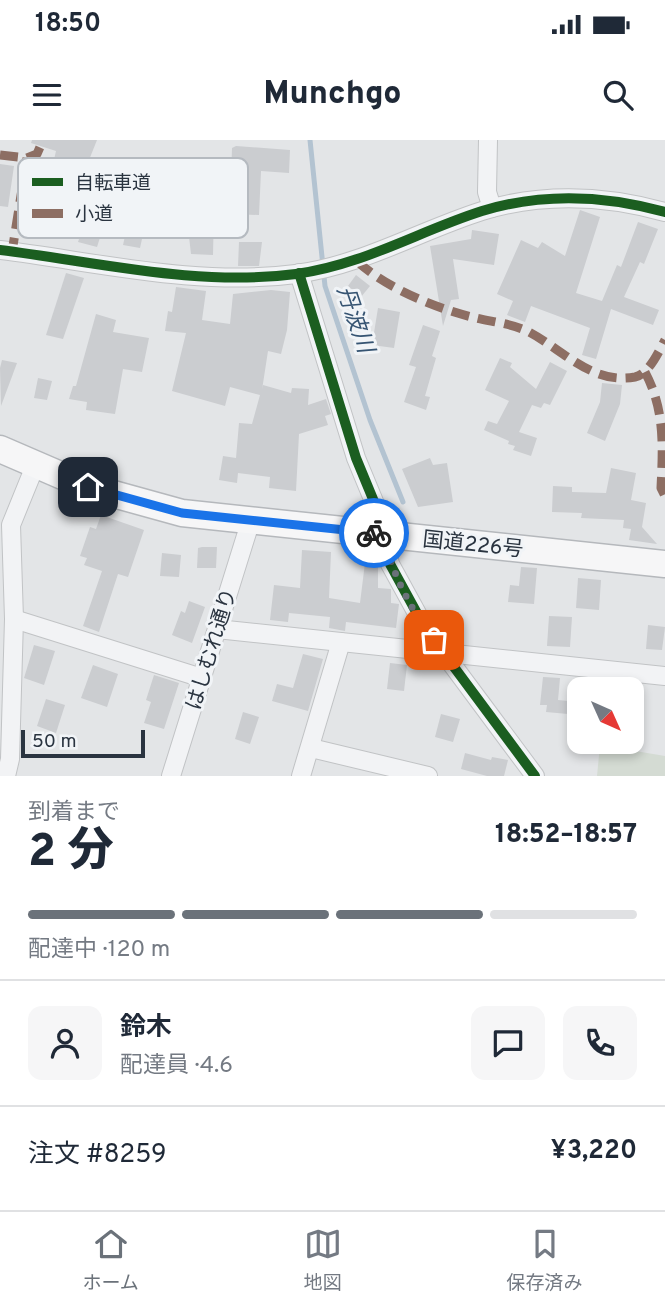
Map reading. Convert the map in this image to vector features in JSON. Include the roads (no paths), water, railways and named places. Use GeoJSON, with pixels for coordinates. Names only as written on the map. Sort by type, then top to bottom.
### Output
{"type":"FeatureCollection","features":[{"type":"Feature","properties":{"kind":"highway","name":"国道226号"},"geometry":{"type":"LineString","coordinates":[[0,449],[35,466],[139,503],[182,513],[250,523],[383,534],[665,564]]}},
{"type":"Feature","properties":{"kind":"street"},"geometry":{"type":"LineString","coordinates":[[488,140],[487,192],[492,208]]}},
{"type":"Feature","properties":{"kind":"street"},"geometry":{"type":"LineString","coordinates":[[0,250],[226,278],[303,272],[357,261],[492,208],[556,197],[631,203],[665,212]]}},
{"type":"Feature","properties":{"kind":"street"},"geometry":{"type":"LineString","coordinates":[[303,272],[356,458],[380,516],[397,577],[425,628],[535,776]]}},
{"type":"Feature","properties":{"kind":"street"},"geometry":{"type":"LineString","coordinates":[[6,776],[10,759],[14,619],[5,525],[35,466]]}},
{"type":"Feature","properties":{"kind":"street","name":"はしむれ通り"},"geometry":{"type":"LineString","coordinates":[[171,776],[250,523]]}},
{"type":"Feature","properties":{"kind":"street"},"geometry":{"type":"LineString","coordinates":[[14,619],[202,678]]}},
{"type":"Feature","properties":{"kind":"street"},"geometry":{"type":"LineString","coordinates":[[217,629],[665,676]]}},
{"type":"Feature","properties":{"kind":"street"},"geometry":{"type":"LineString","coordinates":[[301,776],[341,642]]}},
{"type":"Feature","properties":{"kind":"street"},"geometry":{"type":"LineString","coordinates":[[311,748],[428,776]]}},
{"type":"Feature","properties":{"kind":"waterway","name":"丹波川"},"geometry":{"type":"LineString","coordinates":[[310,140],[325,286],[370,420],[403,502]]}}]}
